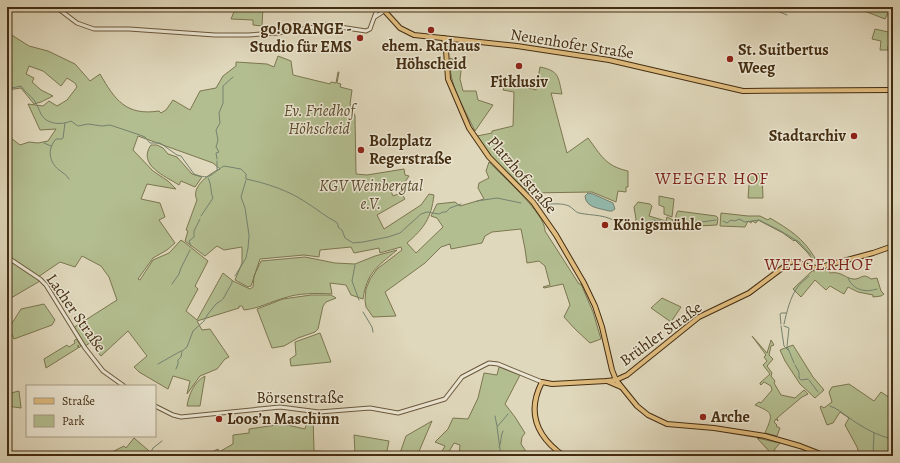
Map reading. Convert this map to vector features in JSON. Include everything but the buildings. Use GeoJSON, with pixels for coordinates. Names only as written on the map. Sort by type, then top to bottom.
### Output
{"type":"FeatureCollection","features":[{"type":"Feature","properties":{"kind":"main road","name":"Neuenhofer Straße"},"geometry":{"type":"LineString","coordinates":[[381,9],[400,28],[414,34],[446,39],[518,46],[608,60],[740,91],[893,90]]}},
{"type":"Feature","properties":{"kind":"main road","name":"Platzhofstraße"},"geometry":{"type":"LineString","coordinates":[[446,39],[448,79],[469,128],[489,157],[526,193],[539,210],[572,262],[595,306],[602,327],[612,370],[621,388]]}},
{"type":"Feature","properties":{"kind":"main road","name":"Brühler Straße"},"geometry":{"type":"LineString","coordinates":[[542,382],[552,384],[616,380],[634,371],[699,317],[749,293],[789,263],[794,261],[817,268],[893,246]]}},
{"type":"Feature","properties":{"kind":"main road"},"geometry":{"type":"LineString","coordinates":[[621,388],[625,376],[618,375],[612,370],[610,377],[606,381],[621,388],[642,411],[655,420],[674,425],[714,428],[777,438],[826,456]]}},
{"type":"Feature","properties":{"kind":"main road"},"geometry":{"type":"LineString","coordinates":[[542,382],[535,405],[537,425],[547,442],[564,456]]}},
{"type":"Feature","properties":{"kind":"street"},"geometry":{"type":"LineString","coordinates":[[56,7],[78,23],[88,28],[129,29],[231,36],[260,35],[328,25],[358,31],[368,31],[381,9]]}},
{"type":"Feature","properties":{"kind":"street"},"geometry":{"type":"LineString","coordinates":[[375,17],[381,9]]}},
{"type":"Feature","properties":{"kind":"street","name":"Lacher Straße"},"geometry":{"type":"LineString","coordinates":[[7,257],[46,285],[87,352],[102,370],[123,385]]}},
{"type":"Feature","properties":{"kind":"street","name":"Börsenstraße"},"geometry":{"type":"LineString","coordinates":[[156,406],[173,415],[181,417],[280,407],[319,412],[370,408],[398,413],[429,405],[446,398],[457,381],[462,377],[490,363],[498,364],[542,382]]}},
{"type":"Feature","properties":{"kind":"green space"},"geometry":{"type":"Polygon","coordinates":[[[236,7],[263,7],[262,26],[253,25],[253,20],[231,19],[236,7]]]}},
{"type":"Feature","properties":{"kind":"green space"},"geometry":{"type":"Polygon","coordinates":[[[854,7],[875,7],[883,10],[884,7],[893,7],[893,13],[889,11],[885,19],[854,7]]]}},
{"type":"Feature","properties":{"kind":"green space"},"geometry":{"type":"Polygon","coordinates":[[[875,29],[893,33],[893,46],[888,46],[888,50],[880,50],[881,41],[872,39],[875,29]]]}},
{"type":"Feature","properties":{"kind":"green space"},"geometry":{"type":"Polygon","coordinates":[[[7,32],[29,46],[48,51],[75,64],[90,81],[100,74],[111,91],[123,104],[138,111],[159,111],[161,113],[166,110],[173,100],[190,110],[200,91],[216,88],[223,76],[236,66],[236,62],[267,64],[274,67],[278,56],[291,61],[293,75],[330,84],[331,82],[336,83],[339,72],[337,83],[341,84],[340,87],[352,90],[350,104],[354,110],[355,116],[356,174],[367,175],[404,169],[405,175],[409,176],[405,182],[390,189],[393,196],[401,193],[405,199],[377,215],[384,229],[421,205],[429,194],[434,195],[429,217],[418,233],[407,243],[416,253],[443,227],[437,218],[431,216],[437,204],[455,202],[460,206],[484,199],[478,188],[479,183],[489,178],[486,171],[489,162],[522,195],[538,215],[545,231],[579,284],[581,284],[593,312],[601,339],[590,343],[564,317],[570,305],[563,284],[543,287],[550,285],[545,266],[539,261],[527,263],[521,229],[492,232],[485,236],[482,243],[451,249],[450,244],[441,247],[425,263],[385,292],[396,316],[373,317],[366,307],[365,300],[366,289],[370,279],[377,269],[402,250],[401,247],[380,253],[379,248],[354,253],[351,247],[320,250],[319,257],[304,255],[260,259],[255,274],[261,261],[305,257],[335,263],[355,264],[375,256],[397,250],[379,266],[370,276],[367,282],[363,299],[351,295],[346,285],[330,283],[332,294],[302,294],[290,296],[255,308],[244,310],[242,306],[239,306],[239,308],[197,321],[202,330],[210,329],[229,357],[225,359],[217,369],[200,376],[187,394],[190,381],[173,376],[168,389],[139,372],[134,367],[147,356],[128,331],[101,356],[96,350],[100,346],[96,339],[85,346],[73,328],[117,300],[109,277],[101,266],[82,256],[75,267],[60,262],[38,277],[7,255],[7,135],[20,145],[29,142],[38,143],[48,141],[56,129],[40,130],[28,104],[43,106],[49,101],[57,106],[67,100],[77,87],[75,83],[67,78],[61,86],[43,71],[29,66],[26,74],[34,78],[32,82],[41,90],[53,96],[34,104],[21,88],[7,90],[7,32]],[[138,136],[133,150],[153,171],[168,181],[176,189],[147,184],[141,199],[160,203],[165,217],[159,220],[175,243],[167,250],[153,258],[138,279],[140,280],[153,260],[169,253],[181,240],[184,242],[208,261],[195,286],[198,289],[186,311],[197,320],[223,273],[233,281],[250,289],[253,287],[254,277],[251,286],[248,287],[235,280],[242,263],[242,247],[224,250],[217,246],[205,256],[185,241],[188,231],[186,230],[197,200],[196,190],[206,177],[220,169],[213,163],[138,136]]]}},
{"type":"Feature","properties":{"kind":"green space"},"geometry":{"type":"Polygon","coordinates":[[[450,58],[462,63],[460,79],[463,91],[476,91],[478,100],[493,105],[475,131],[454,86],[450,68],[450,58]]]}},
{"type":"Feature","properties":{"kind":"green space"},"geometry":{"type":"Polygon","coordinates":[[[540,67],[551,70],[557,75],[562,94],[551,93],[567,153],[588,138],[604,159],[620,169],[628,171],[628,187],[626,187],[626,192],[618,191],[616,202],[592,192],[529,193],[491,156],[477,136],[513,126],[514,92],[503,90],[506,81],[536,90],[540,67]]]}},
{"type":"Feature","properties":{"kind":"green space"},"geometry":{"type":"Polygon","coordinates":[[[151,145],[157,145],[163,148],[168,154],[177,157],[192,174],[202,177],[195,187],[181,181],[179,185],[154,169],[148,158],[148,152],[151,145]]]}},
{"type":"Feature","properties":{"kind":"green space"},"geometry":{"type":"Polygon","coordinates":[[[750,173],[762,174],[763,198],[748,198],[750,173]]]}},
{"type":"Feature","properties":{"kind":"green space"},"geometry":{"type":"Polygon","coordinates":[[[659,196],[674,199],[672,217],[664,214],[664,207],[659,205],[659,196]]]}},
{"type":"Feature","properties":{"kind":"green space"},"geometry":{"type":"Polygon","coordinates":[[[638,202],[650,204],[652,206],[649,216],[666,221],[667,217],[673,220],[673,226],[644,227],[635,230],[633,226],[636,219],[634,207],[638,202]]]}},
{"type":"Feature","properties":{"kind":"green space"},"geometry":{"type":"Polygon","coordinates":[[[678,211],[716,216],[718,218],[717,225],[678,227],[676,223],[676,214],[678,211]]]}},
{"type":"Feature","properties":{"kind":"green space"},"geometry":{"type":"Polygon","coordinates":[[[721,213],[760,216],[768,220],[770,218],[796,235],[806,245],[815,258],[813,260],[795,240],[794,241],[783,233],[758,220],[756,223],[752,221],[751,223],[748,221],[745,227],[720,226],[721,213]]]}},
{"type":"Feature","properties":{"kind":"green space"},"geometry":{"type":"Polygon","coordinates":[[[7,258],[40,281],[11,298],[7,294],[7,258]]]}},
{"type":"Feature","properties":{"kind":"green space"},"geometry":{"type":"Polygon","coordinates":[[[828,268],[830,273],[837,273],[853,279],[863,276],[871,279],[877,278],[881,291],[884,294],[873,297],[873,295],[858,292],[848,287],[844,294],[830,286],[826,290],[815,280],[801,297],[793,289],[812,271],[828,268]]]}},
{"type":"Feature","properties":{"kind":"green space"},"geometry":{"type":"Polygon","coordinates":[[[311,295],[331,295],[336,298],[326,302],[323,306],[318,329],[315,332],[298,338],[284,346],[272,348],[257,309],[283,299],[311,295]]]}},
{"type":"Feature","properties":{"kind":"green space"},"geometry":{"type":"Polygon","coordinates":[[[662,298],[681,307],[671,322],[651,308],[662,298]]]}},
{"type":"Feature","properties":{"kind":"green space"},"geometry":{"type":"Polygon","coordinates":[[[44,304],[55,320],[52,325],[14,339],[9,328],[21,309],[44,304]]]}},
{"type":"Feature","properties":{"kind":"green space"},"geometry":{"type":"Polygon","coordinates":[[[320,333],[331,362],[291,366],[290,359],[296,355],[295,342],[320,333]]]}},
{"type":"Feature","properties":{"kind":"green space"},"geometry":{"type":"Polygon","coordinates":[[[752,336],[767,353],[771,340],[774,345],[771,346],[769,355],[773,359],[767,366],[772,373],[771,376],[775,381],[774,383],[781,395],[795,398],[804,390],[808,394],[802,397],[777,418],[778,421],[776,419],[774,422],[777,425],[776,426],[780,428],[777,436],[765,433],[770,418],[769,412],[755,405],[759,402],[761,403],[772,390],[771,386],[764,382],[761,385],[760,384],[770,374],[763,365],[767,361],[764,357],[766,355],[752,336]]]}},
{"type":"Feature","properties":{"kind":"green space"},"geometry":{"type":"Polygon","coordinates":[[[76,339],[81,346],[79,348],[78,345],[78,348],[46,368],[44,359],[67,345],[69,347],[75,343],[74,341],[76,339]]]}},
{"type":"Feature","properties":{"kind":"green space"},"geometry":{"type":"Polygon","coordinates":[[[793,345],[813,377],[824,390],[815,398],[800,384],[785,361],[780,350],[793,345]]]}},
{"type":"Feature","properties":{"kind":"green space"},"geometry":{"type":"Polygon","coordinates":[[[499,367],[520,375],[505,404],[525,433],[522,437],[521,444],[529,456],[459,456],[460,445],[454,443],[447,455],[441,453],[445,446],[435,442],[448,429],[453,418],[468,419],[478,398],[484,373],[497,375],[499,367]]]}},
{"type":"Feature","properties":{"kind":"green space"},"geometry":{"type":"Polygon","coordinates":[[[205,376],[200,406],[187,406],[193,389],[205,376]]]}},
{"type":"Feature","properties":{"kind":"green space"},"geometry":{"type":"Polygon","coordinates":[[[849,384],[874,401],[881,392],[893,400],[893,456],[860,456],[857,447],[845,425],[849,418],[840,412],[833,423],[827,425],[820,407],[821,406],[824,408],[832,402],[829,392],[832,387],[849,384]]]}},
{"type":"Feature","properties":{"kind":"green space"},"geometry":{"type":"Polygon","coordinates":[[[19,391],[21,408],[7,406],[7,394],[19,391]]]}},
{"type":"Feature","properties":{"kind":"green space"},"geometry":{"type":"Polygon","coordinates":[[[309,413],[313,414],[314,451],[336,452],[338,456],[204,456],[218,449],[219,452],[233,444],[233,435],[249,433],[249,429],[283,424],[305,429],[309,413]]]}},
{"type":"Feature","properties":{"kind":"green space"},"geometry":{"type":"Polygon","coordinates":[[[432,421],[417,456],[399,456],[406,436],[432,421]]]}},
{"type":"Feature","properties":{"kind":"green space"},"geometry":{"type":"Polygon","coordinates":[[[354,435],[389,441],[386,456],[369,456],[369,452],[355,453],[354,435]]]}},
{"type":"Feature","properties":{"kind":"green space"},"geometry":{"type":"Polygon","coordinates":[[[134,438],[150,452],[149,456],[104,456],[124,446],[126,448],[134,438]]]}},
{"type":"Feature","properties":{"kind":"green space"},"geometry":{"type":"Polygon","coordinates":[[[757,438],[780,443],[774,450],[782,456],[765,456],[769,451],[757,438]]]}},
{"type":"Feature","properties":{"kind":"water"},"geometry":{"type":"Polygon","coordinates":[[[588,193],[613,203],[615,209],[609,211],[590,205],[585,196],[588,193]]]}},
{"type":"Feature","properties":{"kind":"waterway"},"geometry":{"type":"LineString","coordinates":[[768,7],[787,15]]}},
{"type":"Feature","properties":{"kind":"waterway"},"geometry":{"type":"LineString","coordinates":[[217,159],[216,153],[219,152],[216,147],[218,140],[216,130],[220,123],[219,113],[223,103],[223,86],[233,77]]}},
{"type":"Feature","properties":{"kind":"waterway"},"geometry":{"type":"LineString","coordinates":[[7,89],[21,86],[34,100],[44,118],[51,122],[63,123],[71,121],[78,126],[88,124],[102,126],[110,125],[145,137],[150,143],[160,143],[177,155],[181,156],[194,174],[204,177],[208,176],[224,166],[241,169],[246,174],[246,179],[286,191],[336,222],[338,227],[342,230],[345,238],[353,243],[388,237],[400,233],[421,214],[427,212],[439,214],[461,204]]}},
{"type":"Feature","properties":{"kind":"waterway"},"geometry":{"type":"LineString","coordinates":[[65,123],[63,138],[56,139],[51,147],[50,155],[56,167],[69,179]]}},
{"type":"Feature","properties":{"kind":"waterway"},"geometry":{"type":"LineString","coordinates":[[44,143],[51,146]]}},
{"type":"Feature","properties":{"kind":"waterway"},"geometry":{"type":"LineString","coordinates":[[217,161],[217,170]]}},
{"type":"Feature","properties":{"kind":"waterway"},"geometry":{"type":"LineString","coordinates":[[201,216],[213,198],[208,178]]}},
{"type":"Feature","properties":{"kind":"waterway"},"geometry":{"type":"LineString","coordinates":[[235,276],[246,258],[248,248],[248,228],[245,208],[241,197],[246,180]]}},
{"type":"Feature","properties":{"kind":"waterway"},"geometry":{"type":"LineString","coordinates":[[477,201],[497,198],[521,203]]}},
{"type":"Feature","properties":{"kind":"waterway"},"geometry":{"type":"LineString","coordinates":[[547,204],[566,205],[576,212],[609,218],[618,223]]}},
{"type":"Feature","properties":{"kind":"waterway"},"geometry":{"type":"LineString","coordinates":[[191,246],[189,241],[194,237],[194,231],[200,219]]}},
{"type":"Feature","properties":{"kind":"waterway"},"geometry":{"type":"LineString","coordinates":[[723,221],[727,223],[731,220],[735,221],[739,219],[745,222],[759,220],[799,242],[811,255]]}},
{"type":"Feature","properties":{"kind":"waterway"},"geometry":{"type":"LineString","coordinates":[[623,225],[629,226],[653,220],[670,223]]}},
{"type":"Feature","properties":{"kind":"waterway"},"geometry":{"type":"LineString","coordinates":[[679,225],[716,220]]}},
{"type":"Feature","properties":{"kind":"waterway"},"geometry":{"type":"LineString","coordinates":[[172,284],[179,274],[190,250]]}},
{"type":"Feature","properties":{"kind":"waterway"},"geometry":{"type":"LineString","coordinates":[[355,265],[352,281],[359,300]]}},
{"type":"Feature","properties":{"kind":"waterway"},"geometry":{"type":"LineString","coordinates":[[784,324],[792,296],[809,276]]}},
{"type":"Feature","properties":{"kind":"waterway"},"geometry":{"type":"LineString","coordinates":[[848,278],[850,282],[860,290],[868,291],[877,289]]}},
{"type":"Feature","properties":{"kind":"waterway"},"geometry":{"type":"LineString","coordinates":[[223,299],[232,281]]}},
{"type":"Feature","properties":{"kind":"waterway"},"geometry":{"type":"LineString","coordinates":[[176,369],[182,351],[187,347],[193,331],[204,321],[216,304],[222,300]]}},
{"type":"Feature","properties":{"kind":"waterway"},"geometry":{"type":"LineString","coordinates":[[363,312],[372,327],[373,332]]}},
{"type":"Feature","properties":{"kind":"waterway"},"geometry":{"type":"LineString","coordinates":[[781,324],[780,314],[786,313]]}},
{"type":"Feature","properties":{"kind":"waterway"},"geometry":{"type":"LineString","coordinates":[[781,326],[784,346],[788,350]]}},
{"type":"Feature","properties":{"kind":"waterway"},"geometry":{"type":"LineString","coordinates":[[784,326],[789,328],[787,346],[794,363]]}},
{"type":"Feature","properties":{"kind":"waterway"},"geometry":{"type":"LineString","coordinates":[[158,364],[181,351]]}},
{"type":"Feature","properties":{"kind":"waterway"},"geometry":{"type":"LineString","coordinates":[[795,365],[799,372],[799,378],[801,380],[808,379]]}},
{"type":"Feature","properties":{"kind":"waterway"},"geometry":{"type":"LineString","coordinates":[[809,380],[818,392]]}},
{"type":"Feature","properties":{"kind":"waterway"},"geometry":{"type":"LineString","coordinates":[[830,406],[870,431],[893,439]]}},
{"type":"Feature","properties":{"kind":"waterway"},"geometry":{"type":"LineString","coordinates":[[501,456],[497,427],[508,414]]}},
{"type":"Feature","properties":{"kind":"waterway"},"geometry":{"type":"LineString","coordinates":[[495,416],[497,426]]}},
{"type":"Feature","properties":{"kind":"waterway"},"geometry":{"type":"LineString","coordinates":[[499,447],[503,431]]}},
{"type":"Feature","properties":{"kind":"waterway"},"geometry":{"type":"LineString","coordinates":[[873,456],[874,433]]}},
{"type":"Feature","properties":{"kind":"waterway"},"geometry":{"type":"LineString","coordinates":[[149,456],[153,448],[162,441]]}},
{"type":"Feature","properties":{"kind":"place","name":"ehem. Rathaus Höhscheid"},"geometry":{"type":"Point","coordinates":[431,30]}},
{"type":"Feature","properties":{"kind":"place","name":"go!ORANGE - Studio für EMS"},"geometry":{"type":"Point","coordinates":[360,38]}},
{"type":"Feature","properties":{"kind":"place","name":"St. Suitbertus Weeg"},"geometry":{"type":"Point","coordinates":[730,59]}},
{"type":"Feature","properties":{"kind":"place","name":"Fitklusiv"},"geometry":{"type":"Point","coordinates":[519,66]}},
{"type":"Feature","properties":{"kind":"place","name":"Stadtarchiv"},"geometry":{"type":"Point","coordinates":[854,136]}},
{"type":"Feature","properties":{"kind":"place","name":"Bolzplatz Regerstraße"},"geometry":{"type":"Point","coordinates":[361,150]}},
{"type":"Feature","properties":{"kind":"place","name":"Königsmühle"},"geometry":{"type":"Point","coordinates":[605,225]}},
{"type":"Feature","properties":{"kind":"place","name":"Arche"},"geometry":{"type":"Point","coordinates":[703,417]}},
{"type":"Feature","properties":{"kind":"place","name":"Loos’n Maschinn"},"geometry":{"type":"Point","coordinates":[219,419]}},
{"type":"Feature","properties":{"kind":"district","name":"WEEGER HOF"},"geometry":{"type":"Point","coordinates":[712,178]}},
{"type":"Feature","properties":{"kind":"district","name":"WEEGERHOF"},"geometry":{"type":"Point","coordinates":[819,264]}},
{"type":"Feature","properties":{"kind":"park label","name":"Ev. Friedhof Höhscheid"},"geometry":{"type":"Point","coordinates":[319,120]}},
{"type":"Feature","properties":{"kind":"park label","name":"KGV Weinbergtal e.V."},"geometry":{"type":"Point","coordinates":[371,195]}}]}
